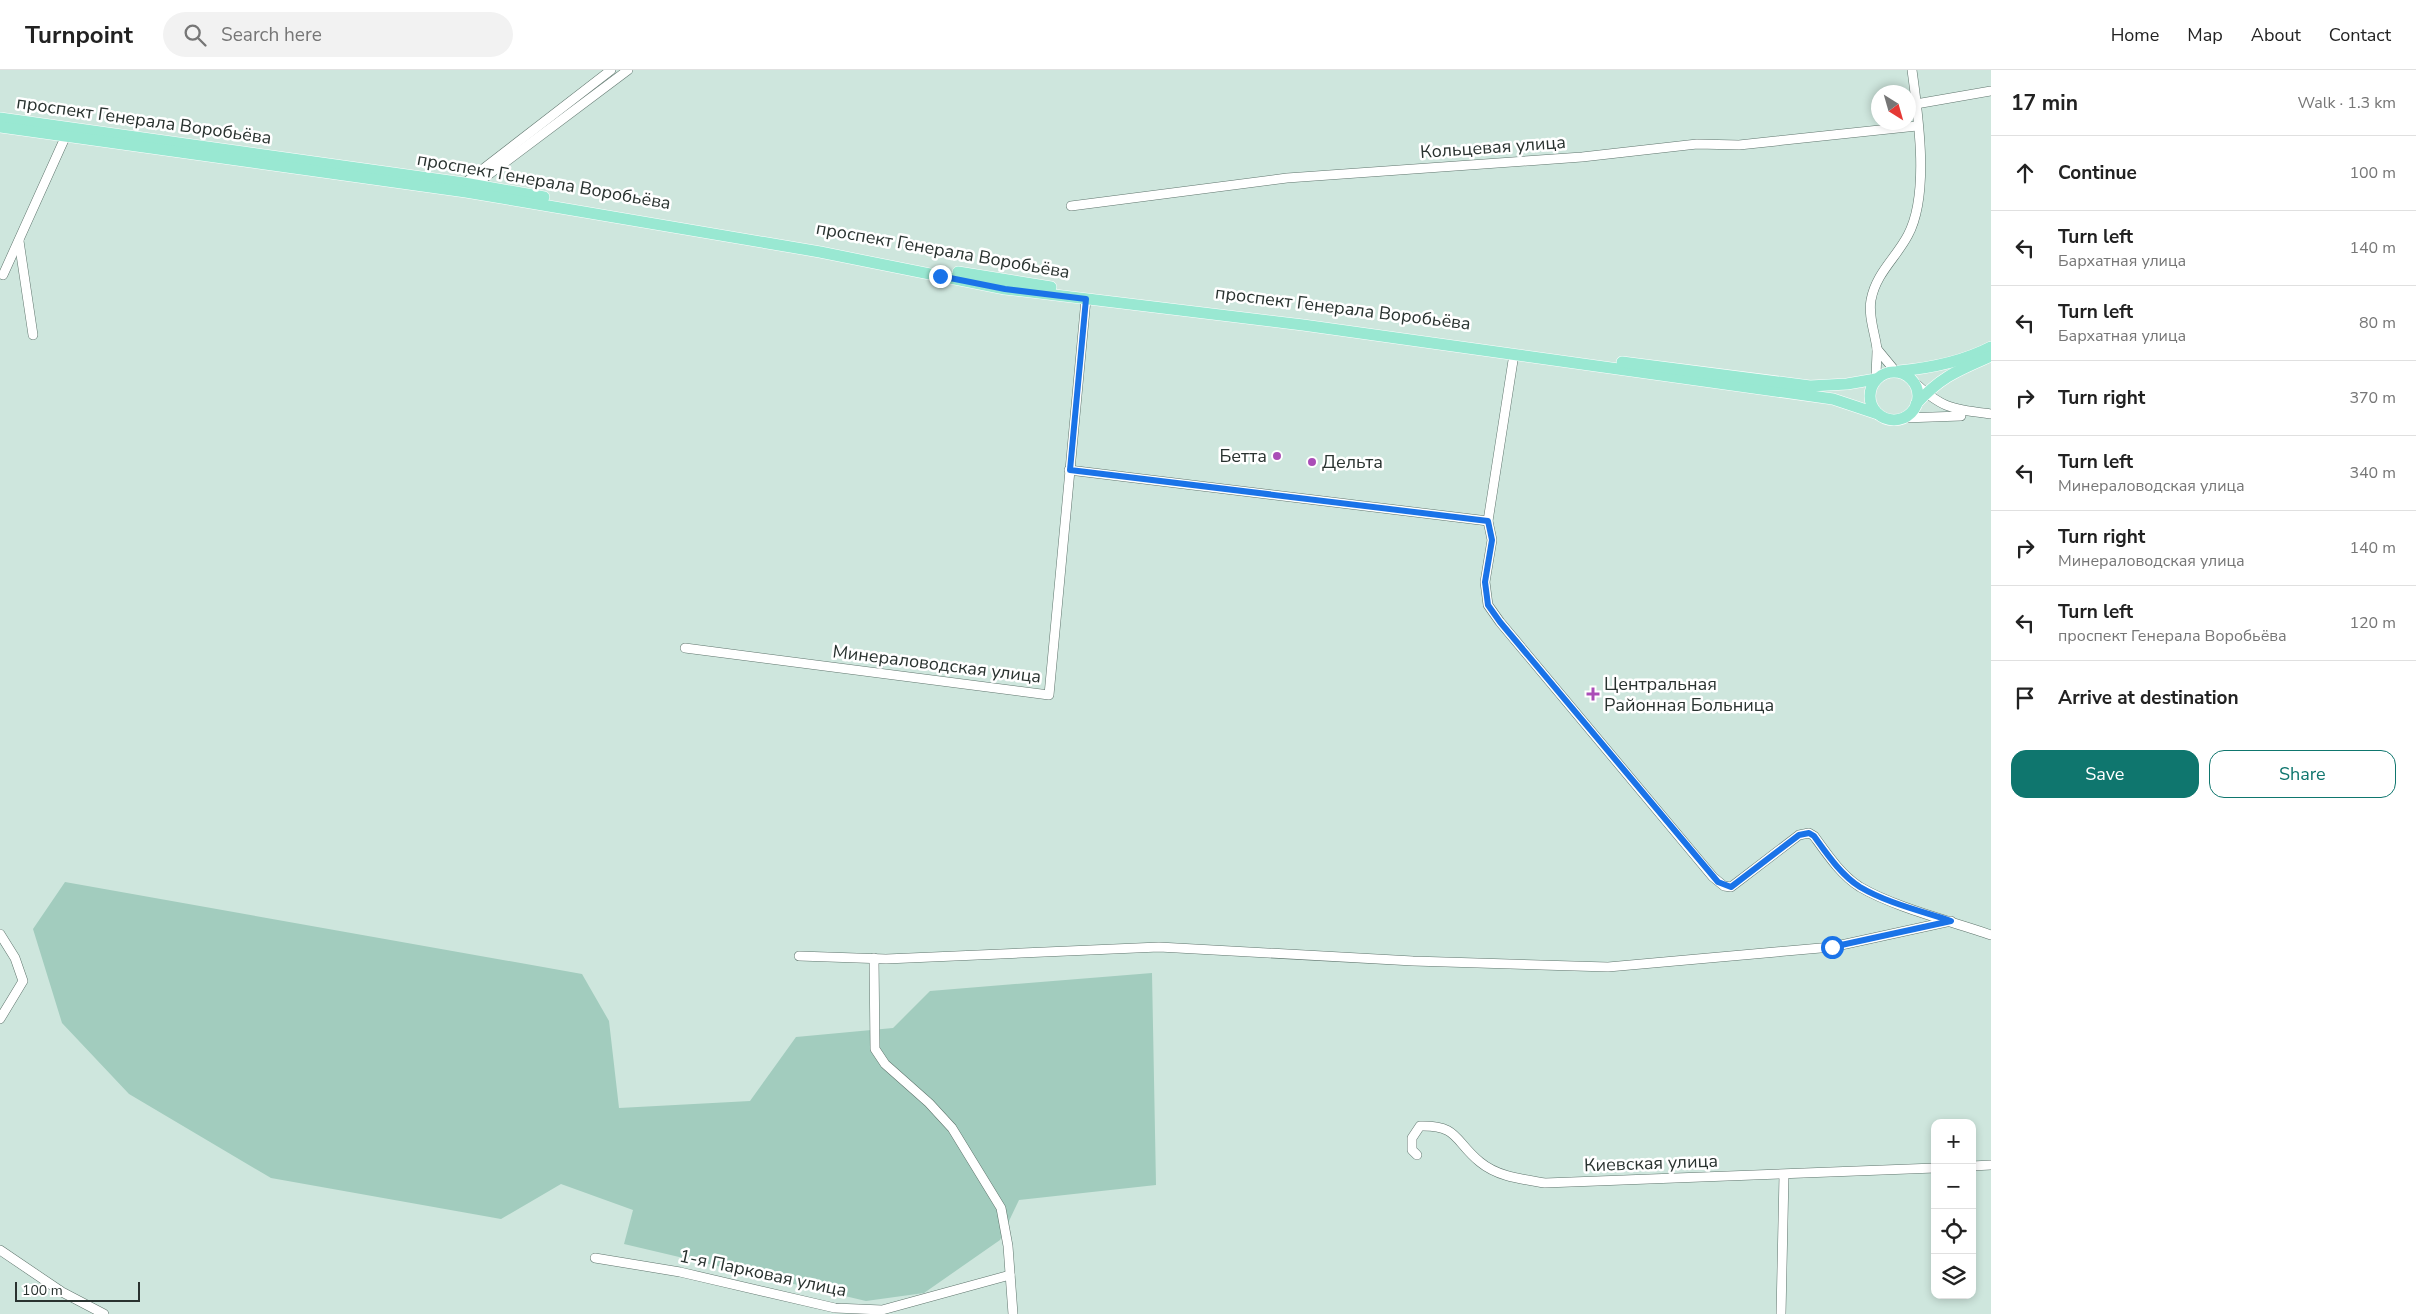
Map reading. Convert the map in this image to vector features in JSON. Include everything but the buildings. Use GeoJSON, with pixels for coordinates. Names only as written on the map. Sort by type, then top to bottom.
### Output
{"type":"FeatureCollection","features":[{"type":"Feature","properties":{"kind":"main road","name":"проспект Генерала Воробьёва"},"geometry":{"type":"LineString","coordinates":[[0,118],[68,132]]}},
{"type":"Feature","properties":{"kind":"main road","name":"проспект Генерала Воробьёва"},"geometry":{"type":"LineString","coordinates":[[0,127],[68,132],[465,187],[1011,282],[1794,390]]}},
{"type":"Feature","properties":{"kind":"main road","name":"проспект Генерала Воробьёва"},"geometry":{"type":"LineString","coordinates":[[465,187],[820,252],[1005,289],[1303,325],[1794,390]]}},
{"type":"Feature","properties":{"kind":"main road"},"geometry":{"type":"LineString","coordinates":[[1794,390],[1876,379],[1884,374],[1930,368],[1963,359],[1991,348]]}},
{"type":"Feature","properties":{"kind":"main road"},"geometry":{"type":"LineString","coordinates":[[1794,390],[1833,399],[1878,414],[1887,419],[1904,418],[1941,380],[1956,371],[1991,356]]}},
{"type":"Feature","properties":{"kind":"main road"},"geometry":{"type":"LineString","coordinates":[[1896,372],[1912,380],[1918,392],[1916,404]]}},
{"type":"Feature","properties":{"kind":"main road"},"geometry":{"type":"LineString","coordinates":[[1876,379],[1872,387],[1870,399],[1878,414]]}},
{"type":"Feature","properties":{"kind":"street"},"geometry":{"type":"LineString","coordinates":[[465,187],[610,70]]}},
{"type":"Feature","properties":{"kind":"street"},"geometry":{"type":"LineString","coordinates":[[465,187],[628,70]]}},
{"type":"Feature","properties":{"kind":"street"},"geometry":{"type":"LineString","coordinates":[[1912,70],[1914,85]]}},
{"type":"Feature","properties":{"kind":"street"},"geometry":{"type":"LineString","coordinates":[[1876,379],[1877,349],[1870,301],[1880,275],[1908,235],[1913,223],[1921,174],[1916,104],[1991,91]]}},
{"type":"Feature","properties":{"kind":"street","name":"Кольцевая улица"},"geometry":{"type":"LineString","coordinates":[[1071,206],[1287,178],[1582,156],[1697,144],[1739,145],[1917,126]]}},
{"type":"Feature","properties":{"kind":"street"},"geometry":{"type":"LineString","coordinates":[[3,274],[68,132]]}},
{"type":"Feature","properties":{"kind":"street"},"geometry":{"type":"LineString","coordinates":[[19,240],[33,336]]}},
{"type":"Feature","properties":{"kind":"street","name":"Минераловодская улица"},"geometry":{"type":"LineString","coordinates":[[685,648],[1050,695],[1086,299]]}},
{"type":"Feature","properties":{"kind":"street"},"geometry":{"type":"LineString","coordinates":[[1877,349],[1896,372]]}},
{"type":"Feature","properties":{"kind":"street"},"geometry":{"type":"LineString","coordinates":[[1514,354],[1488,521],[1492,540],[1485,582],[1488,605],[1500,622],[1713,877],[1724,886],[1731,887],[1799,835],[1809,833],[1814,836],[1840,869],[1860,887],[1888,900],[1991,935]]}},
{"type":"Feature","properties":{"kind":"street"},"geometry":{"type":"LineString","coordinates":[[1912,380],[1947,411],[1991,419]]}},
{"type":"Feature","properties":{"kind":"street"},"geometry":{"type":"LineString","coordinates":[[1941,380],[1936,388],[1936,395],[1947,411]]}},
{"type":"Feature","properties":{"kind":"street"},"geometry":{"type":"LineString","coordinates":[[1904,418],[1947,411],[1991,414]]}},
{"type":"Feature","properties":{"kind":"street"},"geometry":{"type":"LineString","coordinates":[[1070,470],[1488,521]]}},
{"type":"Feature","properties":{"kind":"street"},"geometry":{"type":"LineString","coordinates":[[799,956],[874,958],[1159,947],[1413,961],[1608,967],[1832,947],[1951,921]]}},
{"type":"Feature","properties":{"kind":"street"},"geometry":{"type":"LineString","coordinates":[[0,934],[15,958],[23,981],[0,1019]]}},
{"type":"Feature","properties":{"kind":"street"},"geometry":{"type":"LineString","coordinates":[[874,958],[875,1049],[885,1064],[929,1103],[952,1128],[1001,1208],[1005,1229],[1013,1314]]}},
{"type":"Feature","properties":{"kind":"street","name":"Киевская улица"},"geometry":{"type":"LineString","coordinates":[[1417,1155],[1412,1150],[1412,1138],[1420,1126],[1437,1126],[1451,1130],[1480,1162],[1505,1176],[1545,1183],[1931,1168]]}},
{"type":"Feature","properties":{"kind":"street"},"geometry":{"type":"LineString","coordinates":[[1976,1166],[1991,1165]]}},
{"type":"Feature","properties":{"kind":"street"},"geometry":{"type":"LineString","coordinates":[[1781,1314],[1784,1175]]}},
{"type":"Feature","properties":{"kind":"street"},"geometry":{"type":"LineString","coordinates":[[0,1250],[62,1292],[104,1314]]}},
{"type":"Feature","properties":{"kind":"street","name":"1-я Парковая улица"},"geometry":{"type":"LineString","coordinates":[[595,1258],[680,1272],[835,1308],[882,1310],[1010,1275]]}},
{"type":"Feature","properties":{"kind":"green space"},"geometry":{"type":"Polygon","coordinates":[[[65,882],[582,974],[609,1021],[619,1108],[750,1101],[796,1037],[893,1028],[930,991],[1152,973],[1156,1185],[1019,1200],[1000,1240],[924,1293],[866,1301],[624,1244],[633,1210],[561,1184],[501,1219],[271,1178],[129,1094],[62,1023],[33,929],[65,882]]]}},
{"type":"Feature","properties":{"kind":"place","name":"Бетта"},"geometry":{"type":"Point","coordinates":[1277,456]}},
{"type":"Feature","properties":{"kind":"place","name":"Дельта"},"geometry":{"type":"Point","coordinates":[1312,462]}},
{"type":"Feature","properties":{"kind":"place","name":"Центральная Районная Больница"},"geometry":{"type":"Point","coordinates":[1593,694]}},
{"type":"Feature","properties":{"kind":"route"},"geometry":{"type":"LineString","coordinates":[[940,276],[1005,289],[1086,299],[1070,470],[1488,521],[1492,540],[1485,582],[1488,605],[1606,752],[1718,882],[1724,886],[1731,887],[1799,835],[1809,833],[1814,836],[1844,874],[1860,887],[1888,900],[1951,921],[1832,947]]}}]}
